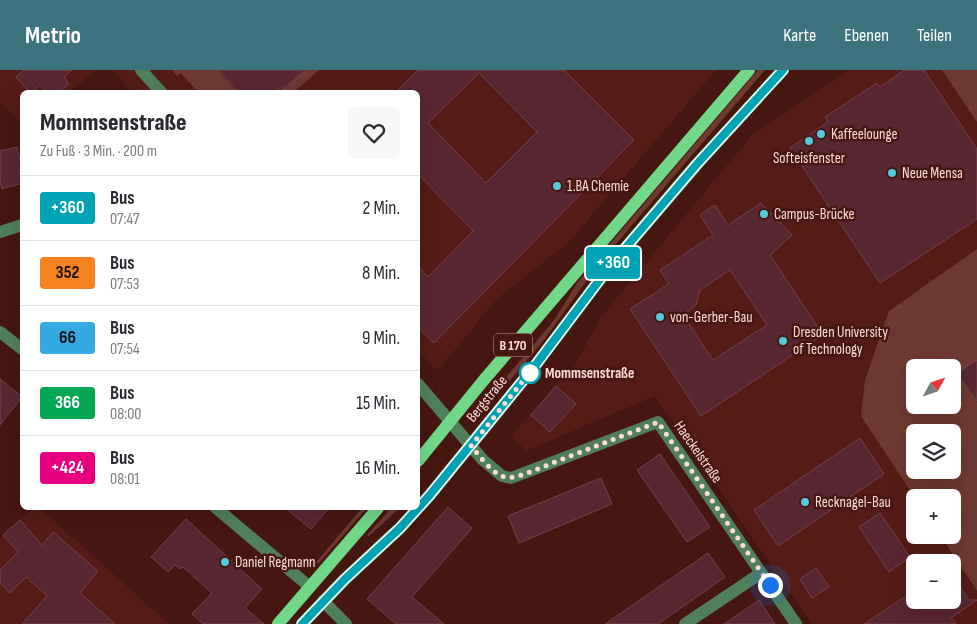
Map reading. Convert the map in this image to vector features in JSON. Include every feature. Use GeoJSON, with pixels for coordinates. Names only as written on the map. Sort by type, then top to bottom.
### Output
{"type":"FeatureCollection","features":[{"type":"Feature","properties":{"kind":"main road","name":"B 170"},"geometry":{"type":"LineString","coordinates":[[420,458],[749,70]]}},
{"type":"Feature","properties":{"kind":"main road","name":"Bergstraße"},"geometry":{"type":"LineString","coordinates":[[420,505],[471,446],[534,367],[616,259],[697,164],[783,70]]}},
{"type":"Feature","properties":{"kind":"main road"},"geometry":{"type":"LineString","coordinates":[[278,624],[376,510]]}},
{"type":"Feature","properties":{"kind":"main road","name":"Bergstraße"},"geometry":{"type":"LineString","coordinates":[[302,624],[323,601],[400,528],[416,510]]}},
{"type":"Feature","properties":{"kind":"street"},"geometry":{"type":"LineString","coordinates":[[141,70],[159,90]]}},
{"type":"Feature","properties":{"kind":"street"},"geometry":{"type":"LineString","coordinates":[[0,232],[20,226]]}},
{"type":"Feature","properties":{"kind":"street"},"geometry":{"type":"LineString","coordinates":[[0,332],[20,348]]}},
{"type":"Feature","properties":{"kind":"street"},"geometry":{"type":"LineString","coordinates":[[420,386],[471,446]]}},
{"type":"Feature","properties":{"kind":"street","name":"Haeckelstraße"},"geometry":{"type":"LineString","coordinates":[[471,446],[483,460],[502,476],[511,478],[658,422],[796,624]]}},
{"type":"Feature","properties":{"kind":"street"},"geometry":{"type":"LineString","coordinates":[[218,510],[310,587]]}},
{"type":"Feature","properties":{"kind":"street"},"geometry":{"type":"LineString","coordinates":[[685,624],[761,572]]}},
{"type":"Feature","properties":{"kind":"street"},"geometry":{"type":"LineString","coordinates":[[323,601],[346,624]]}},
{"type":"Feature","properties":{"kind":"shaded area"},"geometry":{"type":"Polygon","coordinates":[[[0,70],[96,70],[72,90],[20,90],[20,121],[0,103],[0,70]]]}},
{"type":"Feature","properties":{"kind":"shaded area"},"geometry":{"type":"Polygon","coordinates":[[[112,70],[716,70],[569,242],[498,298],[440,368],[434,368],[420,352],[420,90],[130,90],[112,70]]]}},
{"type":"Feature","properties":{"kind":"shaded area"},"geometry":{"type":"Polygon","coordinates":[[[172,70],[217,70],[235,90],[196,90],[181,73],[177,76],[172,70]]]}},
{"type":"Feature","properties":{"kind":"shaded area"},"geometry":{"type":"Polygon","coordinates":[[[302,70],[319,70],[296,90],[280,90],[299,76],[298,74],[302,70]]]}},
{"type":"Feature","properties":{"kind":"shaded area"},"geometry":{"type":"Polygon","coordinates":[[[758,70],[765,70],[598,265],[544,340],[496,397],[492,394],[555,319],[577,283],[758,70]]]}},
{"type":"Feature","properties":{"kind":"shaded area","name":"Dresden University of Technology"},"geometry":{"type":"Polygon","coordinates":[[[850,70],[977,70],[977,624],[812,624],[655,396],[526,451],[511,435],[575,365],[601,317],[752,135],[850,70]]]}},
{"type":"Feature","properties":{"kind":"shaded area"},"geometry":{"type":"Polygon","coordinates":[[[942,70],[977,70],[977,122],[942,70]]]}},
{"type":"Feature","properties":{"kind":"shaded area"},"geometry":{"type":"Polygon","coordinates":[[[977,249],[977,360],[961,372],[961,359],[906,359],[906,414],[961,414],[961,378],[977,402],[977,591],[961,567],[961,554],[953,554],[946,544],[961,544],[961,489],[909,489],[861,416],[865,380],[889,311],[977,249]]]}},
{"type":"Feature","properties":{"kind":"shaded area"},"geometry":{"type":"Polygon","coordinates":[[[32,510],[42,510],[169,624],[0,624],[0,538],[32,510]]]}},
{"type":"Feature","properties":{"kind":"shaded area"},"geometry":{"type":"Polygon","coordinates":[[[360,510],[365,510],[319,563],[313,566],[360,510]]]}},
{"type":"Feature","properties":{"kind":"shaded area"},"geometry":{"type":"Polygon","coordinates":[[[389,510],[398,510],[369,536],[367,535],[389,510]]]}},
{"type":"Feature","properties":{"kind":"building"},"geometry":{"type":"Polygon","coordinates":[[[24,70],[72,70],[64,77],[69,84],[61,90],[44,90],[40,85],[34,90],[27,90],[16,77],[24,70]]]}},
{"type":"Feature","properties":{"kind":"building"},"geometry":{"type":"Polygon","coordinates":[[[218,70],[305,70],[286,87],[284,85],[278,90],[236,90],[218,70]]]}},
{"type":"Feature","properties":{"kind":"building"},"geometry":{"type":"Polygon","coordinates":[[[418,70],[564,70],[634,140],[434,343],[420,329],[420,268],[428,277],[473,231],[420,176],[420,90],[398,90],[418,70]],[[479,73],[428,123],[486,183],[537,132],[479,73]]]}},
{"type":"Feature","properties":{"kind":"building","name":"Neue Mensa"},"geometry":{"type":"Polygon","coordinates":[[[905,70],[924,70],[977,149],[977,219],[880,283],[790,148],[828,122],[825,117],[877,83],[880,87],[905,70]]]}},
{"type":"Feature","properties":{"kind":"building"},"geometry":{"type":"Polygon","coordinates":[[[17,147],[20,160],[20,184],[2,189],[0,181],[0,151],[17,147]]]}},
{"type":"Feature","properties":{"kind":"building","name":"von-Gerber-Bau"},"geometry":{"type":"Polygon","coordinates":[[[761,203],[792,235],[770,255],[823,335],[701,416],[630,309],[669,284],[660,270],[713,235],[700,215],[715,205],[728,225],[761,203]],[[730,270],[700,290],[696,305],[683,315],[713,360],[767,325],[730,270]]]}},
{"type":"Feature","properties":{"kind":"building"},"geometry":{"type":"Polygon","coordinates":[[[977,360],[977,401],[961,379],[961,370],[977,360]]]}},
{"type":"Feature","properties":{"kind":"building"},"geometry":{"type":"Polygon","coordinates":[[[0,379],[20,395],[20,400],[0,425],[0,379]]]}},
{"type":"Feature","properties":{"kind":"building"},"geometry":{"type":"Polygon","coordinates":[[[556,386],[576,404],[550,432],[531,415],[556,386]]]}},
{"type":"Feature","properties":{"kind":"building","name":"Recknagel-Bau"},"geometry":{"type":"Polygon","coordinates":[[[860,438],[884,474],[778,546],[754,510],[860,438]]]}},
{"type":"Feature","properties":{"kind":"building"},"geometry":{"type":"Polygon","coordinates":[[[660,454],[710,527],[687,542],[637,470],[660,454]]]}},
{"type":"Feature","properties":{"kind":"building"},"geometry":{"type":"Polygon","coordinates":[[[601,478],[612,504],[519,543],[508,516],[601,478]]]}},
{"type":"Feature","properties":{"kind":"building"},"geometry":{"type":"Polygon","coordinates":[[[448,507],[472,528],[412,597],[444,624],[396,624],[367,599],[448,507]]]}},
{"type":"Feature","properties":{"kind":"building"},"geometry":{"type":"Polygon","coordinates":[[[287,510],[327,510],[311,529],[287,510]]]}},
{"type":"Feature","properties":{"kind":"building"},"geometry":{"type":"Polygon","coordinates":[[[880,513],[908,554],[906,554],[906,560],[889,572],[859,527],[880,513]]]}},
{"type":"Feature","properties":{"kind":"building"},"geometry":{"type":"Polygon","coordinates":[[[186,519],[262,589],[245,608],[264,624],[203,624],[192,614],[212,593],[183,567],[180,569],[175,565],[168,572],[151,557],[186,519]]]}},
{"type":"Feature","properties":{"kind":"building"},"geometry":{"type":"Polygon","coordinates":[[[20,520],[42,545],[53,532],[98,571],[80,593],[115,624],[22,624],[47,596],[26,577],[10,593],[0,583],[0,570],[18,552],[3,535],[20,520]]]}},
{"type":"Feature","properties":{"kind":"building"},"geometry":{"type":"Polygon","coordinates":[[[708,553],[725,577],[658,624],[605,624],[708,553]]]}},
{"type":"Feature","properties":{"kind":"building"},"geometry":{"type":"Polygon","coordinates":[[[816,568],[829,587],[812,598],[800,579],[816,568]]]}},
{"type":"Feature","properties":{"kind":"building"},"geometry":{"type":"Polygon","coordinates":[[[961,588],[969,600],[977,600],[951,618],[956,624],[864,624],[906,596],[906,609],[961,609],[961,588]]]}},
{"type":"Feature","properties":{"kind":"building"},"geometry":{"type":"Polygon","coordinates":[[[759,600],[775,624],[724,624],[759,600]]]}},
{"type":"Feature","properties":{"kind":"bus line","name":"+360"},"geometry":{"type":"LineString","coordinates":[[420,506],[534,367],[610,266],[697,164],[783,70]]}},
{"type":"Feature","properties":{"kind":"bus line","name":"+360"},"geometry":{"type":"LineString","coordinates":[[302,624],[416,510]]}},
{"type":"Feature","properties":{"kind":"place","name":"Kaffeelounge"},"geometry":{"type":"Point","coordinates":[821,134]}},
{"type":"Feature","properties":{"kind":"place","name":"Softeisfenster"},"geometry":{"type":"Point","coordinates":[809,141]}},
{"type":"Feature","properties":{"kind":"place","name":"Neue Mensa"},"geometry":{"type":"Point","coordinates":[892,173]}},
{"type":"Feature","properties":{"kind":"place","name":"1.BA Chemie"},"geometry":{"type":"Point","coordinates":[557,186]}},
{"type":"Feature","properties":{"kind":"place","name":"Campus-Brücke"},"geometry":{"type":"Point","coordinates":[764,214]}},
{"type":"Feature","properties":{"kind":"place","name":"von-Gerber-Bau"},"geometry":{"type":"Point","coordinates":[660,317]}},
{"type":"Feature","properties":{"kind":"place","name":"Dresden University of Technology"},"geometry":{"type":"Point","coordinates":[783,341]}},
{"type":"Feature","properties":{"kind":"place","name":"Mommsenstraße"},"geometry":{"type":"Point","coordinates":[530,373]}},
{"type":"Feature","properties":{"kind":"place","name":"Recknagel-Bau"},"geometry":{"type":"Point","coordinates":[805,502]}},
{"type":"Feature","properties":{"kind":"place","name":"Daniel Regmann"},"geometry":{"type":"Point","coordinates":[225,562]}},
{"type":"Feature","properties":{"kind":"route"},"geometry":{"type":"LineString","coordinates":[[530,373],[534,367],[471,446],[492,468],[502,476],[511,478],[522,475],[658,422],[770,585]]}}]}
